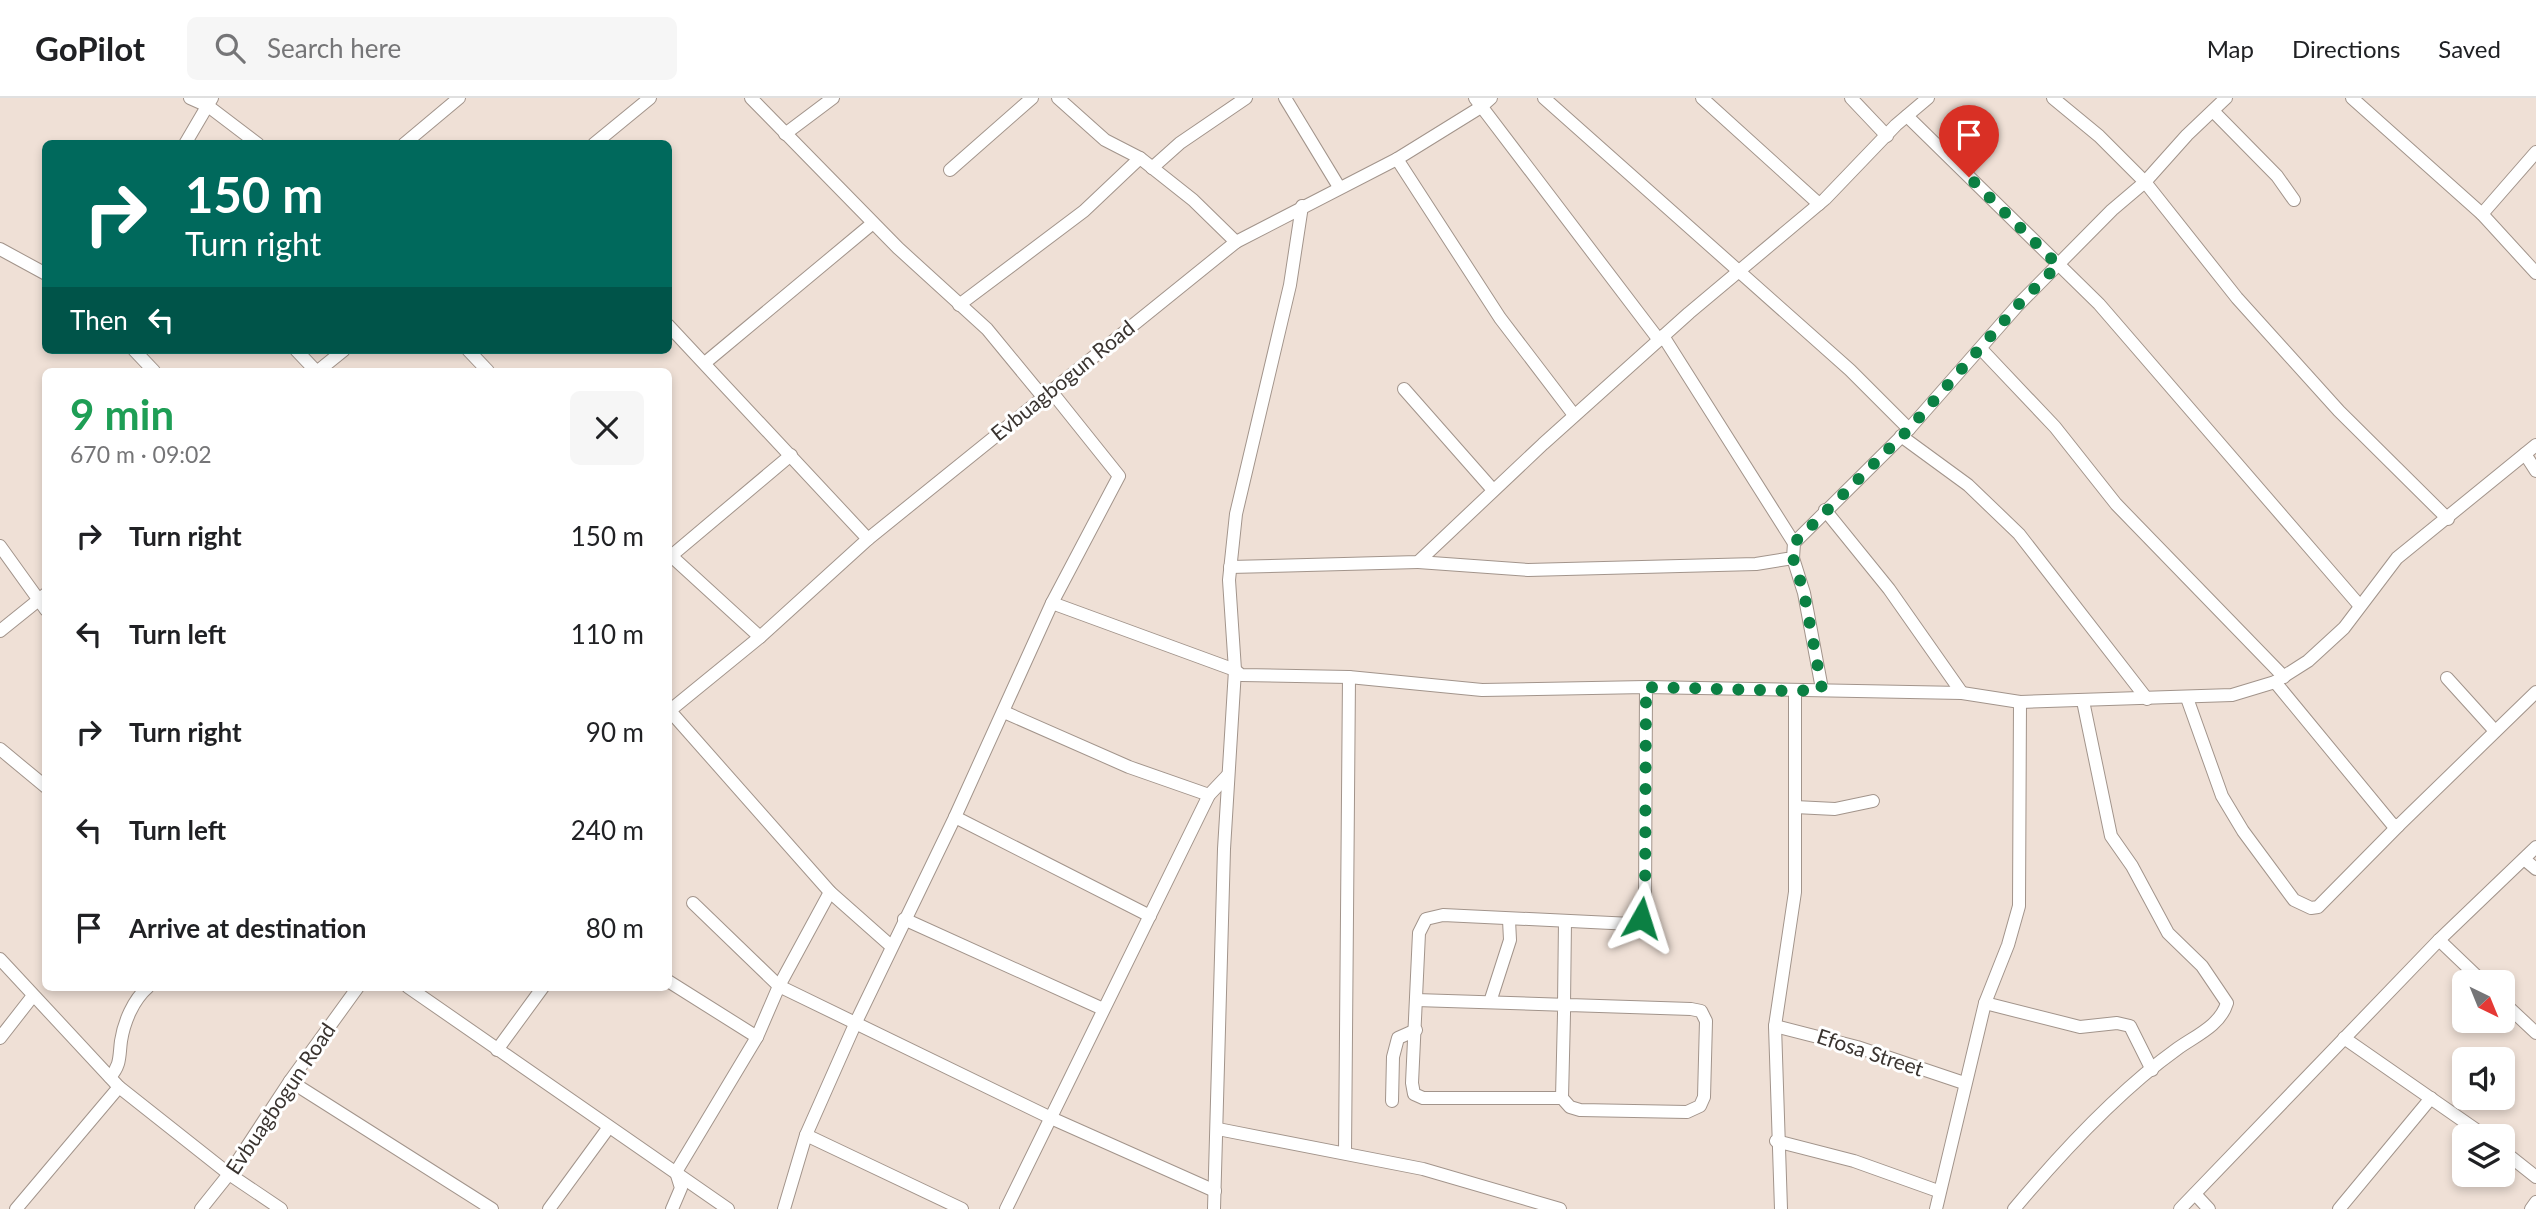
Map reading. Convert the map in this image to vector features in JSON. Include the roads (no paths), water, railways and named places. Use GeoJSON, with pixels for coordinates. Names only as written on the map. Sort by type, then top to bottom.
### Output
{"type":"FeatureCollection","features":[{"type":"Feature","properties":{"kind":"street"},"geometry":{"type":"LineString","coordinates":[[190,98],[210,102],[253,140]]}},
{"type":"Feature","properties":{"kind":"street"},"geometry":{"type":"LineString","coordinates":[[409,140],[459,98]]}},
{"type":"Feature","properties":{"kind":"street"},"geometry":{"type":"LineString","coordinates":[[599,140],[650,98]]}},
{"type":"Feature","properties":{"kind":"street"},"geometry":{"type":"LineString","coordinates":[[751,98],[873,223],[987,329],[1119,476],[1052,603],[955,817],[856,1022],[806,1135],[784,1209]]}},
{"type":"Feature","properties":{"kind":"street"},"geometry":{"type":"LineString","coordinates":[[785,134],[833,98]]}},
{"type":"Feature","properties":{"kind":"street"},"geometry":{"type":"LineString","coordinates":[[950,170],[1032,98]]}},
{"type":"Feature","properties":{"kind":"street"},"geometry":{"type":"LineString","coordinates":[[1058,98],[1105,140],[1140,158],[1193,200],[1237,242]]}},
{"type":"Feature","properties":{"kind":"street"},"geometry":{"type":"LineString","coordinates":[[1152,168],[1180,143],[1245,98]]}},
{"type":"Feature","properties":{"kind":"street"},"geometry":{"type":"LineString","coordinates":[[1285,98],[1339,187]]}},
{"type":"Feature","properties":{"kind":"street"},"geometry":{"type":"LineString","coordinates":[[1544,98],[1850,370],[1905,433],[1968,485],[2019,534],[2147,699]]}},
{"type":"Feature","properties":{"kind":"street"},"geometry":{"type":"LineString","coordinates":[[1702,98],[1819,204]]}},
{"type":"Feature","properties":{"kind":"street"},"geometry":{"type":"LineString","coordinates":[[1851,98],[1887,136]]}},
{"type":"Feature","properties":{"kind":"street"},"geometry":{"type":"LineString","coordinates":[[1418,562],[1574,415],[1738,270],[1819,204],[1928,98]]}},
{"type":"Feature","properties":{"kind":"street"},"geometry":{"type":"LineString","coordinates":[[2053,98],[2099,136],[2145,182],[2236,298],[2339,411],[2448,519]]}},
{"type":"Feature","properties":{"kind":"street"},"geometry":{"type":"LineString","coordinates":[[1794,543],[1905,433],[1982,350],[2018,305],[2145,182],[2187,135],[2226,98]]}},
{"type":"Feature","properties":{"kind":"street"},"geometry":{"type":"LineString","coordinates":[[2352,98],[2482,214],[2536,273]]}},
{"type":"Feature","properties":{"kind":"street"},"geometry":{"type":"LineString","coordinates":[[1482,101],[1661,338],[1794,543],[1793,558],[1804,593],[1822,689]]}},
{"type":"Feature","properties":{"kind":"street","name":"Evbuagbogun Road"},"geometry":{"type":"LineString","coordinates":[[672,710],[760,637],[868,539],[1237,242],[1397,159],[1482,101]]}},
{"type":"Feature","properties":{"kind":"street"},"geometry":{"type":"LineString","coordinates":[[187,140],[210,102]]}},
{"type":"Feature","properties":{"kind":"street"},"geometry":{"type":"LineString","coordinates":[[2213,111],[2277,176],[2294,200]]}},
{"type":"Feature","properties":{"kind":"street"},"geometry":{"type":"LineString","coordinates":[[1907,116],[2099,304],[2360,606]]}},
{"type":"Feature","properties":{"kind":"street"},"geometry":{"type":"LineString","coordinates":[[2482,214],[2536,152]]}},
{"type":"Feature","properties":{"kind":"street"},"geometry":{"type":"LineString","coordinates":[[960,305],[1084,211],[1140,158]]}},
{"type":"Feature","properties":{"kind":"street"},"geometry":{"type":"LineString","coordinates":[[1397,159],[1500,318],[1574,415]]}},
{"type":"Feature","properties":{"kind":"street"},"geometry":{"type":"LineString","coordinates":[[1214,1209],[1227,776],[1236,670],[1230,567],[1236,514],[1290,285],[1302,206]]}},
{"type":"Feature","properties":{"kind":"street"},"geometry":{"type":"LineString","coordinates":[[706,362],[873,223]]}},
{"type":"Feature","properties":{"kind":"street"},"geometry":{"type":"LineString","coordinates":[[0,248],[42,272]]}},
{"type":"Feature","properties":{"kind":"street"},"geometry":{"type":"LineString","coordinates":[[672,329],[706,362],[868,539]]}},
{"type":"Feature","properties":{"kind":"street"},"geometry":{"type":"LineString","coordinates":[[1982,350],[2055,427],[2116,505],[2279,680],[2392,824],[2398,826]]}},
{"type":"Feature","properties":{"kind":"street"},"geometry":{"type":"LineString","coordinates":[[138,354],[151,368]]}},
{"type":"Feature","properties":{"kind":"street"},"geometry":{"type":"LineString","coordinates":[[300,354],[314,368]]}},
{"type":"Feature","properties":{"kind":"street"},"geometry":{"type":"LineString","coordinates":[[321,368],[339,354]]}},
{"type":"Feature","properties":{"kind":"street"},"geometry":{"type":"LineString","coordinates":[[472,354],[485,368]]}},
{"type":"Feature","properties":{"kind":"street"},"geometry":{"type":"LineString","coordinates":[[1404,389],[1493,489]]}},
{"type":"Feature","properties":{"kind":"street"},"geometry":{"type":"LineString","coordinates":[[1052,603],[1236,670],[1241,675],[1349,677],[1482,690],[1646,687],[1962,693],[2020,702],[2232,695],[2279,680],[2308,661],[2344,628],[2397,558],[2536,445]]}},
{"type":"Feature","properties":{"kind":"street"},"geometry":{"type":"LineString","coordinates":[[2525,454],[2536,471]]}},
{"type":"Feature","properties":{"kind":"street"},"geometry":{"type":"LineString","coordinates":[[672,552],[791,455]]}},
{"type":"Feature","properties":{"kind":"street"},"geometry":{"type":"LineString","coordinates":[[1825,510],[1889,589],[1962,693]]}},
{"type":"Feature","properties":{"kind":"street"},"geometry":{"type":"LineString","coordinates":[[0,546],[42,600]]}},
{"type":"Feature","properties":{"kind":"street"},"geometry":{"type":"LineString","coordinates":[[672,556],[760,637]]}},
{"type":"Feature","properties":{"kind":"street"},"geometry":{"type":"LineString","coordinates":[[1230,567],[1418,562],[1528,570],[1756,564],[1793,558]]}},
{"type":"Feature","properties":{"kind":"street"},"geometry":{"type":"LineString","coordinates":[[0,631],[42,602]]}},
{"type":"Feature","properties":{"kind":"street"},"geometry":{"type":"LineString","coordinates":[[1345,1153],[1349,677]]}},
{"type":"Feature","properties":{"kind":"street"},"geometry":{"type":"LineString","coordinates":[[2447,678],[2495,731]]}},
{"type":"Feature","properties":{"kind":"street"},"geometry":{"type":"LineString","coordinates":[[1562,1098],[1423,1098],[1414,1094],[1412,1083],[1419,933],[1426,919],[1443,915],[1632,924],[1641,918],[1645,905],[1646,687]]}},
{"type":"Feature","properties":{"kind":"street"},"geometry":{"type":"LineString","coordinates":[[1781,1209],[1776,1141],[1778,1050],[1775,1026],[1795,891],[1795,691]]}},
{"type":"Feature","properties":{"kind":"street"},"geometry":{"type":"LineString","coordinates":[[2187,698],[2222,796],[2263,862],[2294,900],[2311,908],[2318,907],[2536,692]]}},
{"type":"Feature","properties":{"kind":"street"},"geometry":{"type":"LineString","coordinates":[[2014,1209],[2079,1137],[2152,1070],[2217,1021],[2227,1003],[2203,966],[2168,933],[2132,866],[2111,836],[2083,701]]}},
{"type":"Feature","properties":{"kind":"street"},"geometry":{"type":"LineString","coordinates":[[1936,1209],[1938,1191],[1985,1003],[2008,945],[2019,906],[2020,702]]}},
{"type":"Feature","properties":{"kind":"street"},"geometry":{"type":"LineString","coordinates":[[1003,712],[1129,767],[1209,795]]}},
{"type":"Feature","properties":{"kind":"street"},"geometry":{"type":"LineString","coordinates":[[672,715],[830,892],[891,946]]}},
{"type":"Feature","properties":{"kind":"street"},"geometry":{"type":"LineString","coordinates":[[0,749],[42,784]]}},
{"type":"Feature","properties":{"kind":"street"},"geometry":{"type":"LineString","coordinates":[[1006,1209],[1209,795],[1227,776]]}},
{"type":"Feature","properties":{"kind":"street"},"geometry":{"type":"LineString","coordinates":[[1795,807],[1835,809],[1873,801]]}},
{"type":"Feature","properties":{"kind":"street"},"geometry":{"type":"LineString","coordinates":[[955,817],[1150,916]]}},
{"type":"Feature","properties":{"kind":"street"},"geometry":{"type":"LineString","coordinates":[[2180,1209],[2439,940],[2536,847]]}},
{"type":"Feature","properties":{"kind":"street"},"geometry":{"type":"LineString","coordinates":[[2524,859],[2536,869]]}},
{"type":"Feature","properties":{"kind":"street"},"geometry":{"type":"LineString","coordinates":[[672,1209],[681,1188],[676,1172],[757,1037],[779,986],[830,892]]}},
{"type":"Feature","properties":{"kind":"street"},"geometry":{"type":"LineString","coordinates":[[693,903],[779,986],[1051,1118],[1215,1191]]}},
{"type":"Feature","properties":{"kind":"street"},"geometry":{"type":"LineString","coordinates":[[904,919],[1103,1009]]}},
{"type":"Feature","properties":{"kind":"street"},"geometry":{"type":"LineString","coordinates":[[1490,1002],[1510,940],[1509,920]]}},
{"type":"Feature","properties":{"kind":"street"},"geometry":{"type":"LineString","coordinates":[[1416,1000],[1564,1004],[1701,1011],[1706,1021],[1704,1097],[1700,1106],[1687,1112],[1580,1110],[1570,1107],[1562,1098],[1564,1004],[1565,920]]}},
{"type":"Feature","properties":{"kind":"street"},"geometry":{"type":"LineString","coordinates":[[2439,940],[2470,970]]}},
{"type":"Feature","properties":{"kind":"street"},"geometry":{"type":"LineString","coordinates":[[0,959],[32,997],[119,1087],[229,1174],[281,1209]]}},
{"type":"Feature","properties":{"kind":"street"},"geometry":{"type":"LineString","coordinates":[[672,984],[757,1037]]}},
{"type":"Feature","properties":{"kind":"street"},"geometry":{"type":"LineString","coordinates":[[110,1077],[120,1061],[121,1042],[130,1014],[145,991]]}},
{"type":"Feature","properties":{"kind":"street","name":"Evbuagbogun Road"},"geometry":{"type":"LineString","coordinates":[[201,1209],[229,1174],[290,1081],[355,991]]}},
{"type":"Feature","properties":{"kind":"street"},"geometry":{"type":"LineString","coordinates":[[414,991],[728,1209]]}},
{"type":"Feature","properties":{"kind":"street"},"geometry":{"type":"LineString","coordinates":[[497,1050],[540,991]]}},
{"type":"Feature","properties":{"kind":"street"},"geometry":{"type":"LineString","coordinates":[[0,1038],[32,997]]}},
{"type":"Feature","properties":{"kind":"street"},"geometry":{"type":"LineString","coordinates":[[1985,1003],[2080,1027],[2116,1023],[2130,1026],[2152,1070]]}},
{"type":"Feature","properties":{"kind":"street"},"geometry":{"type":"LineString","coordinates":[[2515,1013],[2536,1033]]}},
{"type":"Feature","properties":{"kind":"street","name":"Efosa Street"},"geometry":{"type":"LineString","coordinates":[[1775,1026],[1857,1047],[1964,1083]]}},
{"type":"Feature","properties":{"kind":"street"},"geometry":{"type":"LineString","coordinates":[[1392,1101],[1393,1057],[1398,1038],[1416,1030]]}},
{"type":"Feature","properties":{"kind":"street"},"geometry":{"type":"LineString","coordinates":[[2344,1038],[2468,1124]]}},
{"type":"Feature","properties":{"kind":"street"},"geometry":{"type":"LineString","coordinates":[[290,1081],[492,1209]]}},
{"type":"Feature","properties":{"kind":"street"},"geometry":{"type":"LineString","coordinates":[[16,1209],[119,1087]]}},
{"type":"Feature","properties":{"kind":"street"},"geometry":{"type":"LineString","coordinates":[[2339,1209],[2431,1098]]}},
{"type":"Feature","properties":{"kind":"street"},"geometry":{"type":"LineString","coordinates":[[549,1209],[609,1127]]}},
{"type":"Feature","properties":{"kind":"street"},"geometry":{"type":"LineString","coordinates":[[1217,1129],[1423,1169],[1560,1209]]}},
{"type":"Feature","properties":{"kind":"street"},"geometry":{"type":"LineString","coordinates":[[806,1135],[962,1209]]}},
{"type":"Feature","properties":{"kind":"street"},"geometry":{"type":"LineString","coordinates":[[1776,1141],[1854,1161],[1938,1191]]}},
{"type":"Feature","properties":{"kind":"street"},"geometry":{"type":"LineString","coordinates":[[2515,1160],[2536,1177]]}},
{"type":"Feature","properties":{"kind":"street"},"geometry":{"type":"LineString","coordinates":[[2195,1194],[2208,1209]]}},
{"type":"Feature","properties":{"kind":"street"},"geometry":{"type":"LineString","coordinates":[[2531,1209],[2536,1202]]}}]}
